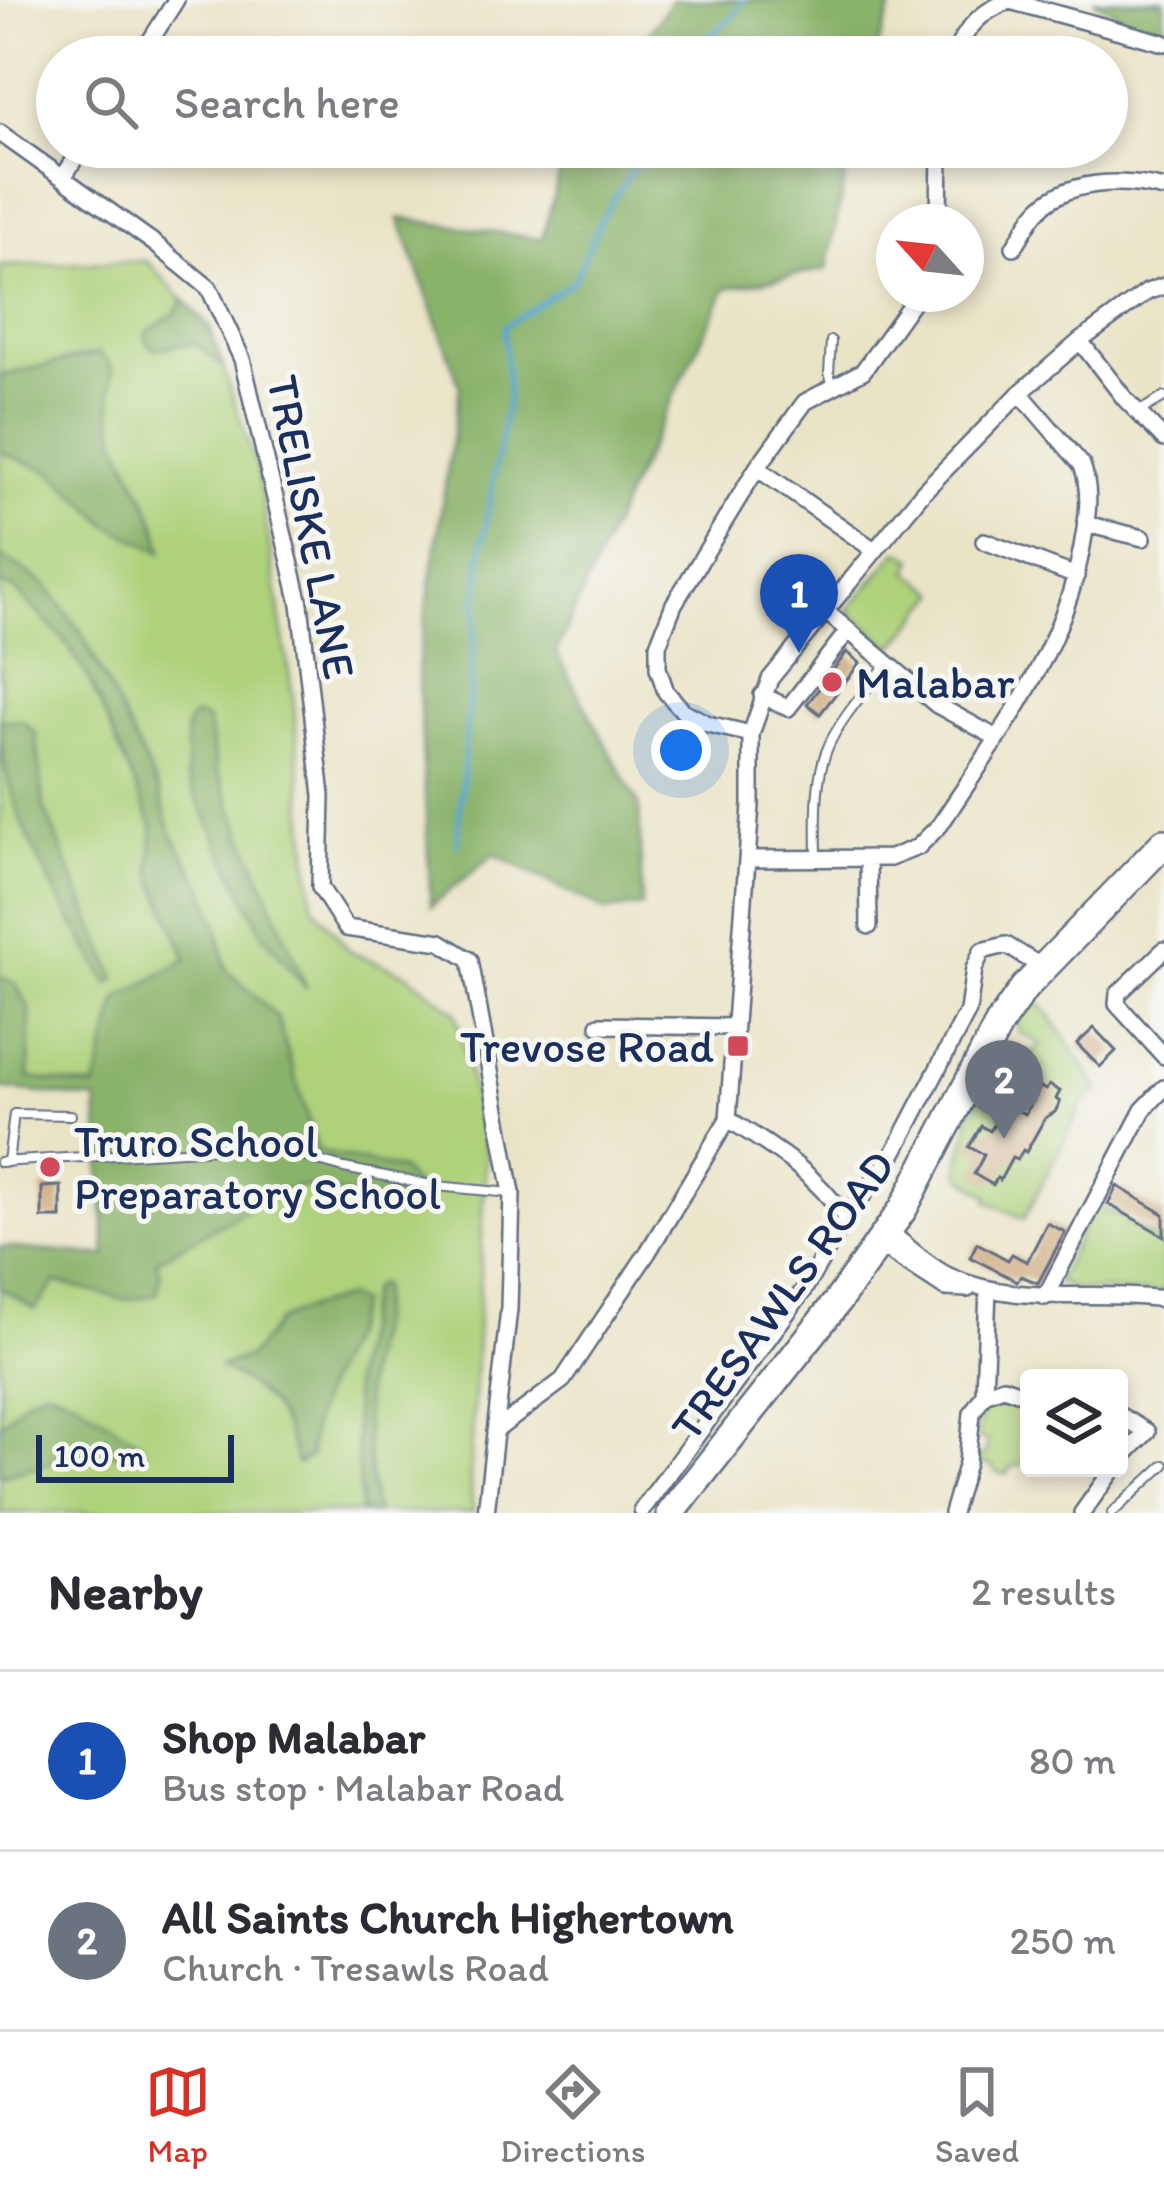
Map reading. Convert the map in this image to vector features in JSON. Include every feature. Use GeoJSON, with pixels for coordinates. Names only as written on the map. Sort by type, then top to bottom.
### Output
{"type":"FeatureCollection","features":[{"type":"Feature","properties":{"kind":"highway","name":"TRESAWLS ROAD"},"geometry":{"type":"LineString","coordinates":[[671,1513],[883,1238],[924,1173],[999,1024],[1042,967],[1164,843]]}},
{"type":"Feature","properties":{"kind":"highway","name":"TRESAWLS ROAD"},"geometry":{"type":"LineString","coordinates":[[684,1513],[696,1485]]}},
{"type":"Feature","properties":{"kind":"street"},"geometry":{"type":"LineString","coordinates":[[153,36],[176,0]]}},
{"type":"Feature","properties":{"kind":"street"},"geometry":{"type":"LineString","coordinates":[[963,36],[989,8],[1010,1],[1164,43]]}},
{"type":"Feature","properties":{"kind":"street","name":"TRELISKE LANE"},"geometry":{"type":"LineString","coordinates":[[0,133],[36,159]]}},
{"type":"Feature","properties":{"kind":"street","name":"TRELISKE LANE"},"geometry":{"type":"LineString","coordinates":[[49,168],[209,288],[242,359],[300,604],[322,796],[320,887],[346,928],[441,942],[470,960],[512,1193],[508,1309],[486,1513]]}},
{"type":"Feature","properties":{"kind":"street"},"geometry":{"type":"LineString","coordinates":[[63,178],[69,168]]}},
{"type":"Feature","properties":{"kind":"street"},"geometry":{"type":"LineString","coordinates":[[939,204],[940,168]]}},
{"type":"Feature","properties":{"kind":"street"},"geometry":{"type":"LineString","coordinates":[[1014,248],[1038,210],[1061,194],[1105,182],[1164,189]]}},
{"type":"Feature","properties":{"kind":"street"},"geometry":{"type":"LineString","coordinates":[[495,1432],[563,1381],[728,1119],[748,859],[751,734],[762,695],[785,658],[950,462],[1080,341],[1147,292],[1164,286]]}},
{"type":"Feature","properties":{"kind":"street"},"geometry":{"type":"LineString","coordinates":[[751,734],[708,724],[683,711],[666,692],[658,668],[658,645],[674,604],[757,468],[805,402],[863,371],[904,312]]}},
{"type":"Feature","properties":{"kind":"street"},"geometry":{"type":"LineString","coordinates":[[1080,341],[1164,439]]}},
{"type":"Feature","properties":{"kind":"street"},"geometry":{"type":"LineString","coordinates":[[748,859],[868,858],[906,855],[918,848],[940,825],[1047,655],[1076,575],[1086,524],[1087,480],[1082,465],[1020,393]]}},
{"type":"Feature","properties":{"kind":"street"},"geometry":{"type":"LineString","coordinates":[[757,468],[874,550]]}},
{"type":"Feature","properties":{"kind":"street"},"geometry":{"type":"LineString","coordinates":[[1086,524],[1143,538]]}},
{"type":"Feature","properties":{"kind":"street"},"geometry":{"type":"LineString","coordinates":[[984,541],[1076,575]]}},
{"type":"Feature","properties":{"kind":"street"},"geometry":{"type":"LineString","coordinates":[[824,610],[938,705],[997,738]]}},
{"type":"Feature","properties":{"kind":"street"},"geometry":{"type":"LineString","coordinates":[[762,695],[788,708],[848,631]]}},
{"type":"Feature","properties":{"kind":"street"},"geometry":{"type":"LineString","coordinates":[[868,858],[869,926]]}},
{"type":"Feature","properties":{"kind":"street"},"geometry":{"type":"LineString","coordinates":[[642,1510],[803,1291],[846,1218],[894,1153],[968,1011],[982,951],[1006,946],[1042,967]]}},
{"type":"Feature","properties":{"kind":"street"},"geometry":{"type":"LineString","coordinates":[[1164,950],[1118,994],[1117,1004],[1164,1056]]}},
{"type":"Feature","properties":{"kind":"street"},"geometry":{"type":"LineString","coordinates":[[599,1025],[735,1027]]}},
{"type":"Feature","properties":{"kind":"street"},"geometry":{"type":"LineString","coordinates":[[1045,1297],[1143,1110],[1164,1088]]}},
{"type":"Feature","properties":{"kind":"street"},"geometry":{"type":"LineString","coordinates":[[728,1119],[796,1162],[817,1180],[846,1218]]}},
{"type":"Feature","properties":{"kind":"street"},"geometry":{"type":"LineString","coordinates":[[883,1238],[945,1288]]}},
{"type":"Feature","properties":{"kind":"street"},"geometry":{"type":"LineString","coordinates":[[883,1238],[946,1274],[988,1289]]}},
{"type":"Feature","properties":{"kind":"street"},"geometry":{"type":"LineString","coordinates":[[861,1268],[892,1262],[945,1288],[1045,1297],[1164,1299]]}},
{"type":"Feature","properties":{"kind":"street"},"geometry":{"type":"LineString","coordinates":[[952,1513],[967,1463],[972,1413],[984,1394],[988,1289]]}},
{"type":"Feature","properties":{"kind":"street"},"geometry":{"type":"LineString","coordinates":[[984,1394],[1003,1387],[1020,1393]]}},
{"type":"Feature","properties":{"kind":"street"},"geometry":{"type":"LineString","coordinates":[[1128,1420],[1147,1432],[1128,1451]]}},
{"type":"Feature","properties":{"kind":"street"},"geometry":{"type":"LineString","coordinates":[[1082,1513],[1108,1477]]}},
{"type":"Feature","properties":{"kind":"lane"},"geometry":{"type":"LineString","coordinates":[[831,341],[833,387]]}},
{"type":"Feature","properties":{"kind":"lane"},"geometry":{"type":"LineString","coordinates":[[1137,412],[1164,397]]}},
{"type":"Feature","properties":{"kind":"lane"},"geometry":{"type":"LineString","coordinates":[[817,857],[816,794],[826,748],[857,698],[886,665]]}},
{"type":"Feature","properties":{"kind":"lane"},"geometry":{"type":"LineString","coordinates":[[71,1115],[14,1114],[4,1162],[265,1146],[436,1186],[512,1193]]}},
{"type":"Feature","properties":{"kind":"lane"},"geometry":{"type":"LineString","coordinates":[[1112,1513],[1164,1465]]}},
{"type":"Feature","properties":{"kind":"green space"},"geometry":{"type":"Polygon","coordinates":[[[672,0],[894,0],[881,36],[647,36],[672,0]]]}},
{"type":"Feature","properties":{"kind":"green space"},"geometry":{"type":"Polygon","coordinates":[[[1093,0],[1164,0],[1164,38],[1093,0]]]}},
{"type":"Feature","properties":{"kind":"green space"},"geometry":{"type":"Polygon","coordinates":[[[561,168],[847,168],[827,269],[726,288],[556,653],[639,805],[642,906],[606,911],[494,854],[431,906],[418,666],[460,386],[399,218],[542,239],[561,168]]]}},
{"type":"Feature","properties":{"kind":"green space"},"geometry":{"type":"Polygon","coordinates":[[[147,261],[209,327],[258,471],[293,697],[313,905],[350,952],[407,974],[456,1012],[486,1154],[470,1477],[473,1513],[0,1513],[0,1247],[155,1262],[118,999],[96,1088],[0,1074],[0,266],[147,261]]]}},
{"type":"Feature","properties":{"kind":"green space"},"geometry":{"type":"Polygon","coordinates":[[[184,300],[209,327],[223,366],[195,343],[153,349],[146,342],[146,332],[174,314],[184,300]]]}},
{"type":"Feature","properties":{"kind":"green space"},"geometry":{"type":"Polygon","coordinates":[[[99,353],[112,367],[114,425],[154,518],[162,552],[110,526],[52,472],[0,452],[0,376],[99,353]]]}},
{"type":"Feature","properties":{"kind":"green space"},"geometry":{"type":"Polygon","coordinates":[[[898,551],[914,559],[908,571],[938,593],[893,648],[848,610],[898,551]]]}},
{"type":"Feature","properties":{"kind":"green space"},"geometry":{"type":"Polygon","coordinates":[[[0,555],[45,584],[82,633],[159,791],[170,831],[204,889],[226,969],[277,1017],[318,1151],[401,1170],[414,1185],[401,1195],[373,1201],[313,1188],[288,1190],[156,1261],[161,1274],[157,1294],[125,1300],[56,1282],[35,1309],[0,1288],[0,1247],[106,1256],[97,1100],[0,1088],[0,977],[15,983],[30,1009],[29,1078],[95,1088],[118,999],[187,959],[151,872],[153,827],[87,675],[61,636],[15,590],[0,584],[0,555]]]}},
{"type":"Feature","properties":{"kind":"green space"},"geometry":{"type":"Polygon","coordinates":[[[194,716],[207,719],[217,771],[307,989],[263,934],[187,778],[186,726],[194,716]]]}},
{"type":"Feature","properties":{"kind":"green space"},"geometry":{"type":"Polygon","coordinates":[[[0,720],[22,721],[36,733],[44,808],[116,978],[109,984],[23,824],[3,755],[0,720]]]}},
{"type":"Feature","properties":{"kind":"green space"},"geometry":{"type":"Polygon","coordinates":[[[1032,997],[1050,1015],[1099,1089],[1083,1103],[1024,1219],[988,1201],[989,1196],[960,1175],[959,1167],[968,1115],[978,1105],[974,1098],[983,1084],[998,1092],[1008,1088],[1025,1051],[1031,1053],[1041,1044],[1018,1032],[1018,1015],[1032,997]]]}},
{"type":"Feature","properties":{"kind":"green space"},"geometry":{"type":"Polygon","coordinates":[[[1094,1205],[1164,1242],[1164,1293],[1077,1290],[1056,1282],[1094,1205]]]}},
{"type":"Feature","properties":{"kind":"green space"},"geometry":{"type":"Polygon","coordinates":[[[377,1284],[380,1298],[365,1397],[375,1513],[361,1513],[352,1379],[370,1291],[377,1284]]]}},
{"type":"Feature","properties":{"kind":"green space"},"geometry":{"type":"Polygon","coordinates":[[[347,1297],[359,1303],[316,1412],[310,1456],[297,1465],[272,1406],[219,1367],[250,1356],[278,1321],[347,1297]]]}},
{"type":"Feature","properties":{"kind":"green space"},"geometry":{"type":"Polygon","coordinates":[[[46,1389],[73,1398],[141,1443],[144,1452],[132,1456],[80,1448],[54,1462],[0,1476],[0,1425],[28,1396],[46,1389]]]}},
{"type":"Feature","properties":{"kind":"green space"},"geometry":{"type":"Polygon","coordinates":[[[1003,1395],[1020,1401],[1020,1465],[1007,1475],[975,1462],[975,1455],[985,1456],[988,1441],[977,1438],[982,1411],[1003,1395]]]}},
{"type":"Feature","properties":{"kind":"building","name":"Malabar"},"geometry":{"type":"Polygon","coordinates":[[[847,652],[860,663],[820,714],[807,704],[847,652]]]}},
{"type":"Feature","properties":{"kind":"building"},"geometry":{"type":"Polygon","coordinates":[[[1094,1028],[1116,1051],[1100,1067],[1077,1044],[1094,1028]]]}},
{"type":"Feature","properties":{"kind":"building"},"geometry":{"type":"Polygon","coordinates":[[[1049,1085],[1060,1091],[1056,1099],[1060,1102],[1026,1152],[1017,1160],[1012,1158],[993,1185],[974,1174],[984,1155],[969,1147],[981,1126],[990,1131],[994,1124],[1000,1128],[1011,1107],[1025,1114],[1040,1087],[1046,1090],[1049,1085]]]}},
{"type":"Feature","properties":{"kind":"building"},"geometry":{"type":"Polygon","coordinates":[[[61,1186],[61,1218],[42,1218],[42,1187],[61,1186]]]}},
{"type":"Feature","properties":{"kind":"building"},"geometry":{"type":"Polygon","coordinates":[[[1117,1186],[1164,1214],[1164,1236],[1108,1204],[1117,1186]]]}},
{"type":"Feature","properties":{"kind":"building"},"geometry":{"type":"Polygon","coordinates":[[[1047,1223],[1065,1232],[1038,1283],[1021,1276],[1017,1281],[970,1257],[977,1243],[1008,1260],[1012,1254],[1027,1262],[1047,1223]]]}},
{"type":"Feature","properties":{"kind":"waterway"},"geometry":{"type":"LineString","coordinates":[[710,36],[744,0]]}},
{"type":"Feature","properties":{"kind":"waterway"},"geometry":{"type":"LineString","coordinates":[[457,844],[482,545],[508,396],[504,327],[574,281],[601,219],[634,168]]}},
{"type":"Feature","properties":{"kind":"place","name":"Shop Malabar"},"geometry":{"type":"Point","coordinates":[799,653]}},
{"type":"Feature","properties":{"kind":"place","name":"Malabar"},"geometry":{"type":"Point","coordinates":[832,682]}},
{"type":"Feature","properties":{"kind":"place","name":"Trevose Road"},"geometry":{"type":"Point","coordinates":[738,1046]}},
{"type":"Feature","properties":{"kind":"place","name":"All Saints Church Highertown"},"geometry":{"type":"Point","coordinates":[1004,1139]}},
{"type":"Feature","properties":{"kind":"place","name":"Truro School Preparatory School"},"geometry":{"type":"Point","coordinates":[50,1167]}}]}
